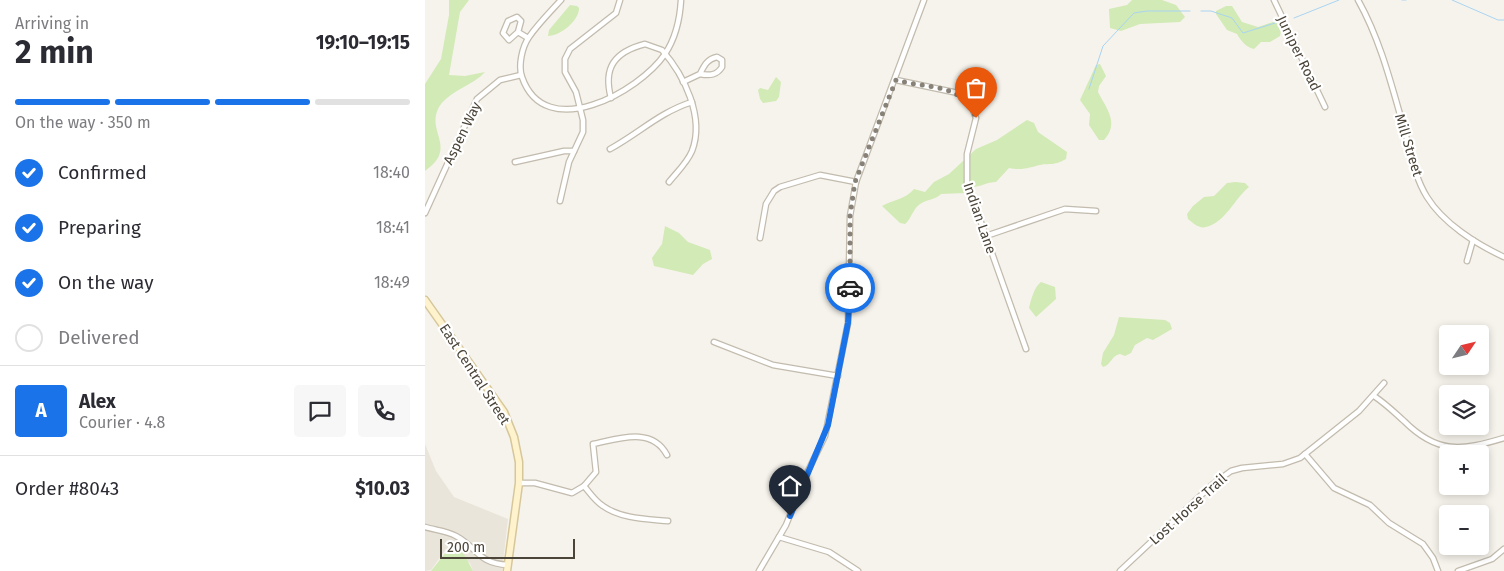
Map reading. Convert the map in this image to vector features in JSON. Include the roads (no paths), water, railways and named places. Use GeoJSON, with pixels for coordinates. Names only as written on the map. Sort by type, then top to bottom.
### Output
{"type":"FeatureCollection","features":[{"type":"Feature","properties":{"kind":"main road","name":"East Central Street"},"geometry":{"type":"LineString","coordinates":[[425,300],[503,412],[517,452],[519,482],[507,568]]}},
{"type":"Feature","properties":{"kind":"street"},"geometry":{"type":"LineString","coordinates":[[561,0],[528,38],[522,56],[521,74],[529,92],[544,105],[559,109],[579,108],[611,98],[640,80],[665,54],[677,26],[681,0]]}},
{"type":"Feature","properties":{"kind":"street"},"geometry":{"type":"LineString","coordinates":[[560,201],[574,151],[583,132],[583,120],[576,92],[565,72],[565,59],[570,49],[616,13],[621,0]]}},
{"type":"Feature","properties":{"kind":"street"},"geometry":{"type":"LineString","coordinates":[[759,571],[779,537],[823,442],[832,411],[850,306],[850,216],[855,182],[896,80],[924,0]]}},
{"type":"Feature","properties":{"kind":"street","name":"Juniper Road"},"geometry":{"type":"LineString","coordinates":[[1274,0],[1325,107]]}},
{"type":"Feature","properties":{"kind":"street","name":"Mill Street"},"geometry":{"type":"LineString","coordinates":[[1358,0],[1377,39],[1413,162],[1424,192],[1440,213],[1473,240],[1504,257]]}},
{"type":"Feature","properties":{"kind":"street"},"geometry":{"type":"LineString","coordinates":[[517,17],[521,21],[518,32],[509,40],[503,33],[508,21],[517,17]]}},
{"type":"Feature","properties":{"kind":"street"},"geometry":{"type":"LineString","coordinates":[[518,32],[528,38]]}},
{"type":"Feature","properties":{"kind":"street"},"geometry":{"type":"LineString","coordinates":[[611,98],[607,80],[612,64],[617,57],[648,44],[657,47],[665,54],[683,82],[691,102],[696,128],[693,149],[669,182]]}},
{"type":"Feature","properties":{"kind":"street"},"geometry":{"type":"LineString","coordinates":[[683,82],[700,74],[709,60],[716,57],[722,60],[723,67],[717,73],[710,76],[700,74]]}},
{"type":"Feature","properties":{"kind":"street","name":"Aspen Way"},"geometry":{"type":"LineString","coordinates":[[425,214],[477,99],[500,80],[521,74]]}},
{"type":"Feature","properties":{"kind":"street","name":"Indian Lane"},"geometry":{"type":"LineString","coordinates":[[896,80],[957,93],[972,107],[976,118],[967,154],[966,173],[986,236],[1026,348]]}},
{"type":"Feature","properties":{"kind":"street"},"geometry":{"type":"LineString","coordinates":[[610,149],[625,141],[663,114],[691,102]]}},
{"type":"Feature","properties":{"kind":"street"},"geometry":{"type":"LineString","coordinates":[[515,162],[565,151],[574,151]]}},
{"type":"Feature","properties":{"kind":"street"},"geometry":{"type":"LineString","coordinates":[[760,238],[765,204],[780,186],[820,175],[855,182]]}},
{"type":"Feature","properties":{"kind":"street"},"geometry":{"type":"LineString","coordinates":[[986,236],[1065,208],[1096,211]]}},
{"type":"Feature","properties":{"kind":"street"},"geometry":{"type":"LineString","coordinates":[[1467,261],[1473,240]]}},
{"type":"Feature","properties":{"kind":"street"},"geometry":{"type":"LineString","coordinates":[[714,342],[773,365],[838,376]]}},
{"type":"Feature","properties":{"kind":"street","name":"Lost Horse Trail"},"geometry":{"type":"LineString","coordinates":[[1121,571],[1213,484],[1231,471],[1252,466],[1283,464],[1305,454],[1359,411],[1384,383]]}},
{"type":"Feature","properties":{"kind":"street"},"geometry":{"type":"LineString","coordinates":[[1374,396],[1393,410],[1421,437],[1441,447],[1461,447],[1504,438]]}},
{"type":"Feature","properties":{"kind":"street"},"geometry":{"type":"LineString","coordinates":[[519,482],[535,483],[567,494],[577,492],[597,469],[593,444],[639,437],[650,438],[658,443],[667,455]]}},
{"type":"Feature","properties":{"kind":"street"},"geometry":{"type":"LineString","coordinates":[[1305,454],[1334,488],[1370,505],[1389,523],[1423,544],[1433,558],[1438,571]]}},
{"type":"Feature","properties":{"kind":"street"},"geometry":{"type":"LineString","coordinates":[[584,486],[598,502],[611,510],[631,517],[668,521]]}},
{"type":"Feature","properties":{"kind":"street"},"geometry":{"type":"LineString","coordinates":[[425,527],[450,533],[465,542],[486,560],[507,568]]}},
{"type":"Feature","properties":{"kind":"street"},"geometry":{"type":"LineString","coordinates":[[779,537],[829,552],[858,571]]}},
{"type":"Feature","properties":{"kind":"street"},"geometry":{"type":"LineString","coordinates":[[1458,571],[1492,559],[1504,549]]}},
{"type":"Feature","properties":{"kind":"waterway"},"geometry":{"type":"LineString","coordinates":[[1294,18],[1339,0]]}},
{"type":"Feature","properties":{"kind":"waterway"},"geometry":{"type":"LineString","coordinates":[[1452,0],[1498,20],[1504,20]]}},
{"type":"Feature","properties":{"kind":"waterway"},"geometry":{"type":"LineString","coordinates":[[1089,89],[1103,46],[1134,13],[1147,11],[1190,11]]}},
{"type":"Feature","properties":{"kind":"waterway"},"geometry":{"type":"LineString","coordinates":[[1201,11],[1211,11],[1232,18],[1243,33],[1275,23]]}}]}
